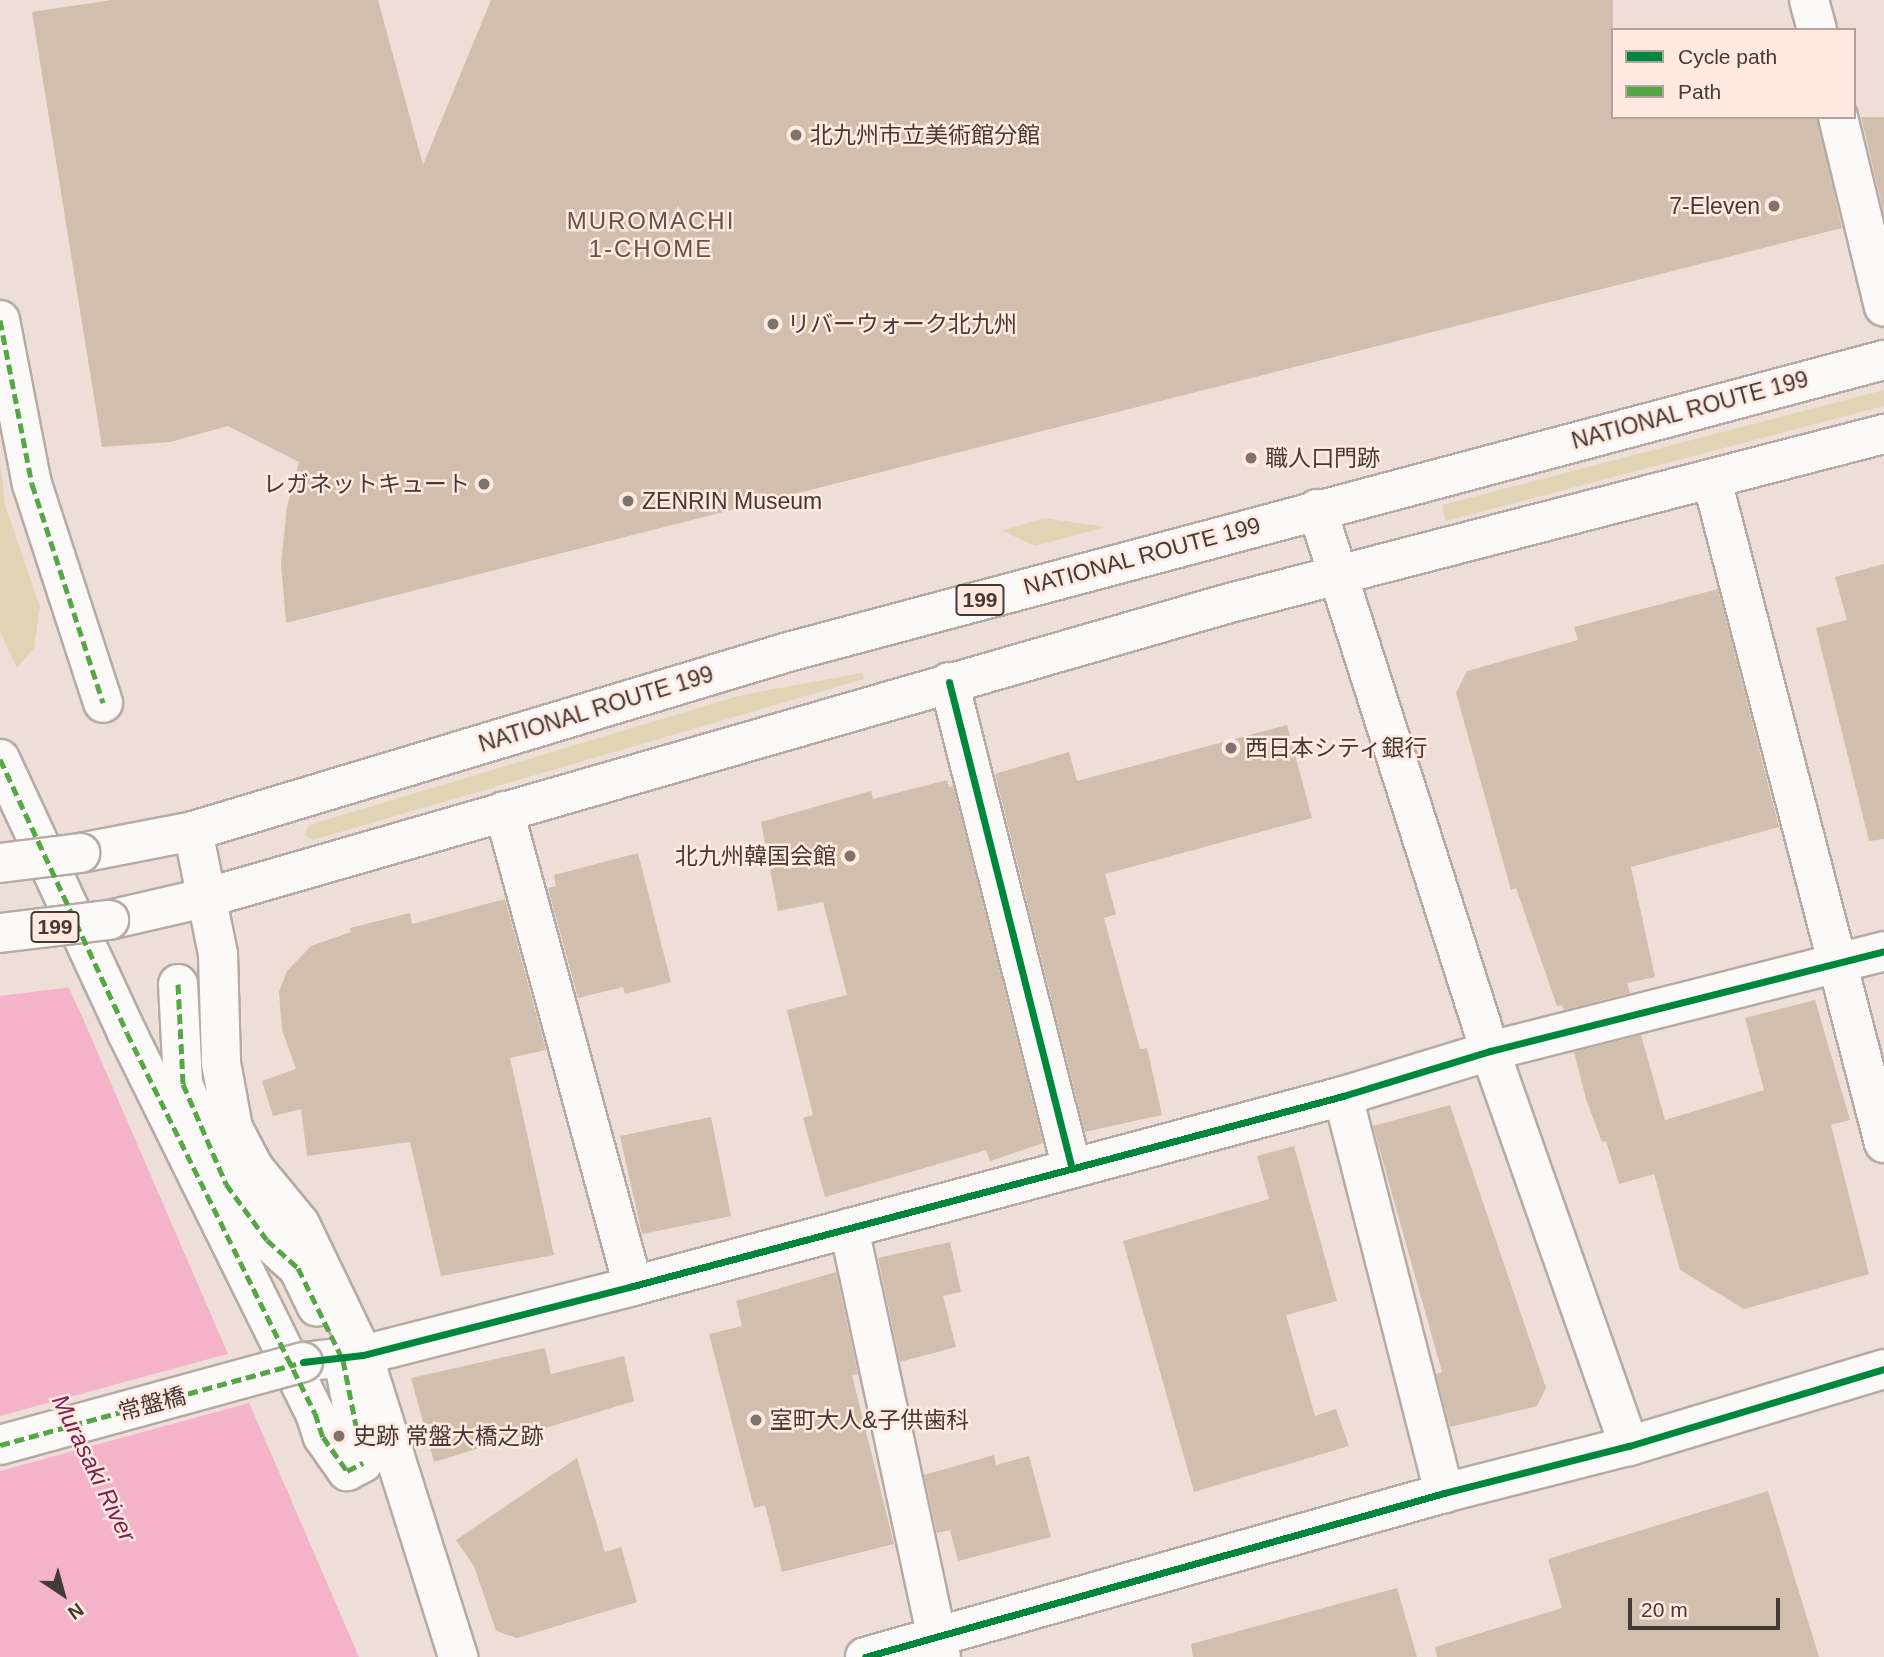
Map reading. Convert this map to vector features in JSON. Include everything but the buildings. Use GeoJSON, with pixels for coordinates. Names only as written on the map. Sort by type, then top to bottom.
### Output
{"type":"FeatureCollection","features":[{"type":"Feature","properties":{"kind":"main road"},"geometry":{"type":"LineString","coordinates":[[1810,0],[1817,28]]}},
{"type":"Feature","properties":{"kind":"main road"},"geometry":{"type":"LineString","coordinates":[[1838,119],[1884,307]]}},
{"type":"Feature","properties":{"kind":"main road"},"geometry":{"type":"LineString","coordinates":[[0,320],[32,484],[103,703]]}},
{"type":"Feature","properties":{"kind":"main road","name":"NATIONAL ROUTE 199"},"geometry":{"type":"LineString","coordinates":[[0,863],[80,853],[193,831],[788,652],[1884,360]]}},
{"type":"Feature","properties":{"kind":"main road","name":"199"},"geometry":{"type":"LineString","coordinates":[[0,933],[109,920],[209,897],[949,682],[1884,434]]}},
{"type":"Feature","properties":{"kind":"main road"},"geometry":{"type":"LineString","coordinates":[[1712,480],[1884,1143]]}},
{"type":"Feature","properties":{"kind":"main road"},"geometry":{"type":"LineString","coordinates":[[1317,509],[1490,1051],[1629,1446]]}},
{"type":"Feature","properties":{"kind":"main road"},"geometry":{"type":"LineString","coordinates":[[949,682],[1072,1169]]}},
{"type":"Feature","properties":{"kind":"main road"},"geometry":{"type":"LineString","coordinates":[[0,759],[127,1033],[323,1437],[347,1471],[360,1447],[353,1357],[298,1268],[267,1240],[226,1184],[188,1096],[178,1043],[178,984]]}},
{"type":"Feature","properties":{"kind":"main road"},"geometry":{"type":"LineString","coordinates":[[504,811],[633,1286]]}},
{"type":"Feature","properties":{"kind":"main road"},"geometry":{"type":"LineString","coordinates":[[193,831],[209,897],[218,954],[221,1063],[233,1128],[254,1168],[300,1224],[353,1357],[458,1657]]}},
{"type":"Feature","properties":{"kind":"main road","name":"常盤橋"},"geometry":{"type":"LineString","coordinates":[[0,1445],[303,1362],[353,1357],[633,1286],[1343,1096],[1490,1051],[1884,951]]}},
{"type":"Feature","properties":{"kind":"main road"},"geometry":{"type":"LineString","coordinates":[[1343,1096],[1444,1493]]}},
{"type":"Feature","properties":{"kind":"main road"},"geometry":{"type":"LineString","coordinates":[[849,1228],[938,1647]]}},
{"type":"Feature","properties":{"kind":"main road"},"geometry":{"type":"LineString","coordinates":[[865,1657],[938,1647],[1444,1493],[1629,1446],[1884,1369]]}},
{"type":"Feature","properties":{"kind":"shaded area"},"geometry":{"type":"Polygon","coordinates":[[[1884,390],[1884,406],[1446,521],[1442,505],[1884,390]]]}},
{"type":"Feature","properties":{"kind":"shaded area"},"geometry":{"type":"Polygon","coordinates":[[[0,458],[5,505],[40,607],[34,648],[17,668],[0,631],[0,458]]]}},
{"type":"Feature","properties":{"kind":"shaded area"},"geometry":{"type":"Polygon","coordinates":[[[1044,518],[1106,527],[1035,546],[1002,531],[1044,518]]]}},
{"type":"Feature","properties":{"kind":"shaded area"},"geometry":{"type":"Polygon","coordinates":[[[862,673],[864,679],[313,840],[304,835],[309,825],[742,695],[862,673]]]}},
{"type":"Feature","properties":{"kind":"water","name":"Murasaki River"},"geometry":{"type":"Polygon","coordinates":[[[0,837],[84,1021],[359,1657],[0,1657],[0,837]]]}},
{"type":"Feature","properties":{"kind":"pier"},"geometry":{"type":"Polygon","coordinates":[[[0,834],[3,836],[72,987],[0,996],[0,834]]]}},
{"type":"Feature","properties":{"kind":"pier"},"geometry":{"type":"Polygon","coordinates":[[[231,1353],[253,1402],[0,1471],[0,1416],[231,1353]]]}},
{"type":"Feature","properties":{"kind":"marked path"},"geometry":{"type":"LineString","coordinates":[[0,320],[32,484],[103,703]]}},
{"type":"Feature","properties":{"kind":"marked path"},"geometry":{"type":"LineString","coordinates":[[0,759],[127,1033],[315,1413],[323,1437],[347,1471],[363,1463]]}},
{"type":"Feature","properties":{"kind":"marked path"},"geometry":{"type":"LineString","coordinates":[[178,984],[183,1084],[226,1184],[267,1240],[298,1268],[343,1360],[357,1431]]}},
{"type":"Feature","properties":{"kind":"marked path"},"geometry":{"type":"LineString","coordinates":[[0,1445],[296,1364]]}},
{"type":"Feature","properties":{"kind":"cycle path"},"geometry":{"type":"LineString","coordinates":[[949,682],[1072,1169]]}},
{"type":"Feature","properties":{"kind":"cycle path"},"geometry":{"type":"LineString","coordinates":[[303,1362],[363,1355],[633,1286],[1343,1096],[1490,1051],[1884,951]]}},
{"type":"Feature","properties":{"kind":"cycle path"},"geometry":{"type":"LineString","coordinates":[[865,1657],[1444,1493],[1629,1446],[1884,1369]]}},
{"type":"Feature","properties":{"kind":"place","name":"北九州市立美術館分館"},"geometry":{"type":"Point","coordinates":[796,135]}},
{"type":"Feature","properties":{"kind":"place","name":"7-Eleven"},"geometry":{"type":"Point","coordinates":[1774,206]}},
{"type":"Feature","properties":{"kind":"place","name":"リバーウォーク北九州"},"geometry":{"type":"Point","coordinates":[773,324]}},
{"type":"Feature","properties":{"kind":"place","name":"職人口門跡"},"geometry":{"type":"Point","coordinates":[1251,458]}},
{"type":"Feature","properties":{"kind":"place","name":"レガネットキュート"},"geometry":{"type":"Point","coordinates":[484,484]}},
{"type":"Feature","properties":{"kind":"place","name":"ZENRIN Museum"},"geometry":{"type":"Point","coordinates":[628,501]}},
{"type":"Feature","properties":{"kind":"place","name":"西日本シティ銀行"},"geometry":{"type":"Point","coordinates":[1231,748]}},
{"type":"Feature","properties":{"kind":"place","name":"北九州韓国会館"},"geometry":{"type":"Point","coordinates":[850,856]}},
{"type":"Feature","properties":{"kind":"place","name":"室町大人&子供歯科"},"geometry":{"type":"Point","coordinates":[756,1420]}},
{"type":"Feature","properties":{"kind":"place","name":"史跡 常盤大橋之跡"},"geometry":{"type":"Point","coordinates":[339,1436]}},
{"type":"Feature","properties":{"kind":"district","name":"MUROMACHI 1-CHOME"},"geometry":{"type":"Point","coordinates":[651,235]}}]}
